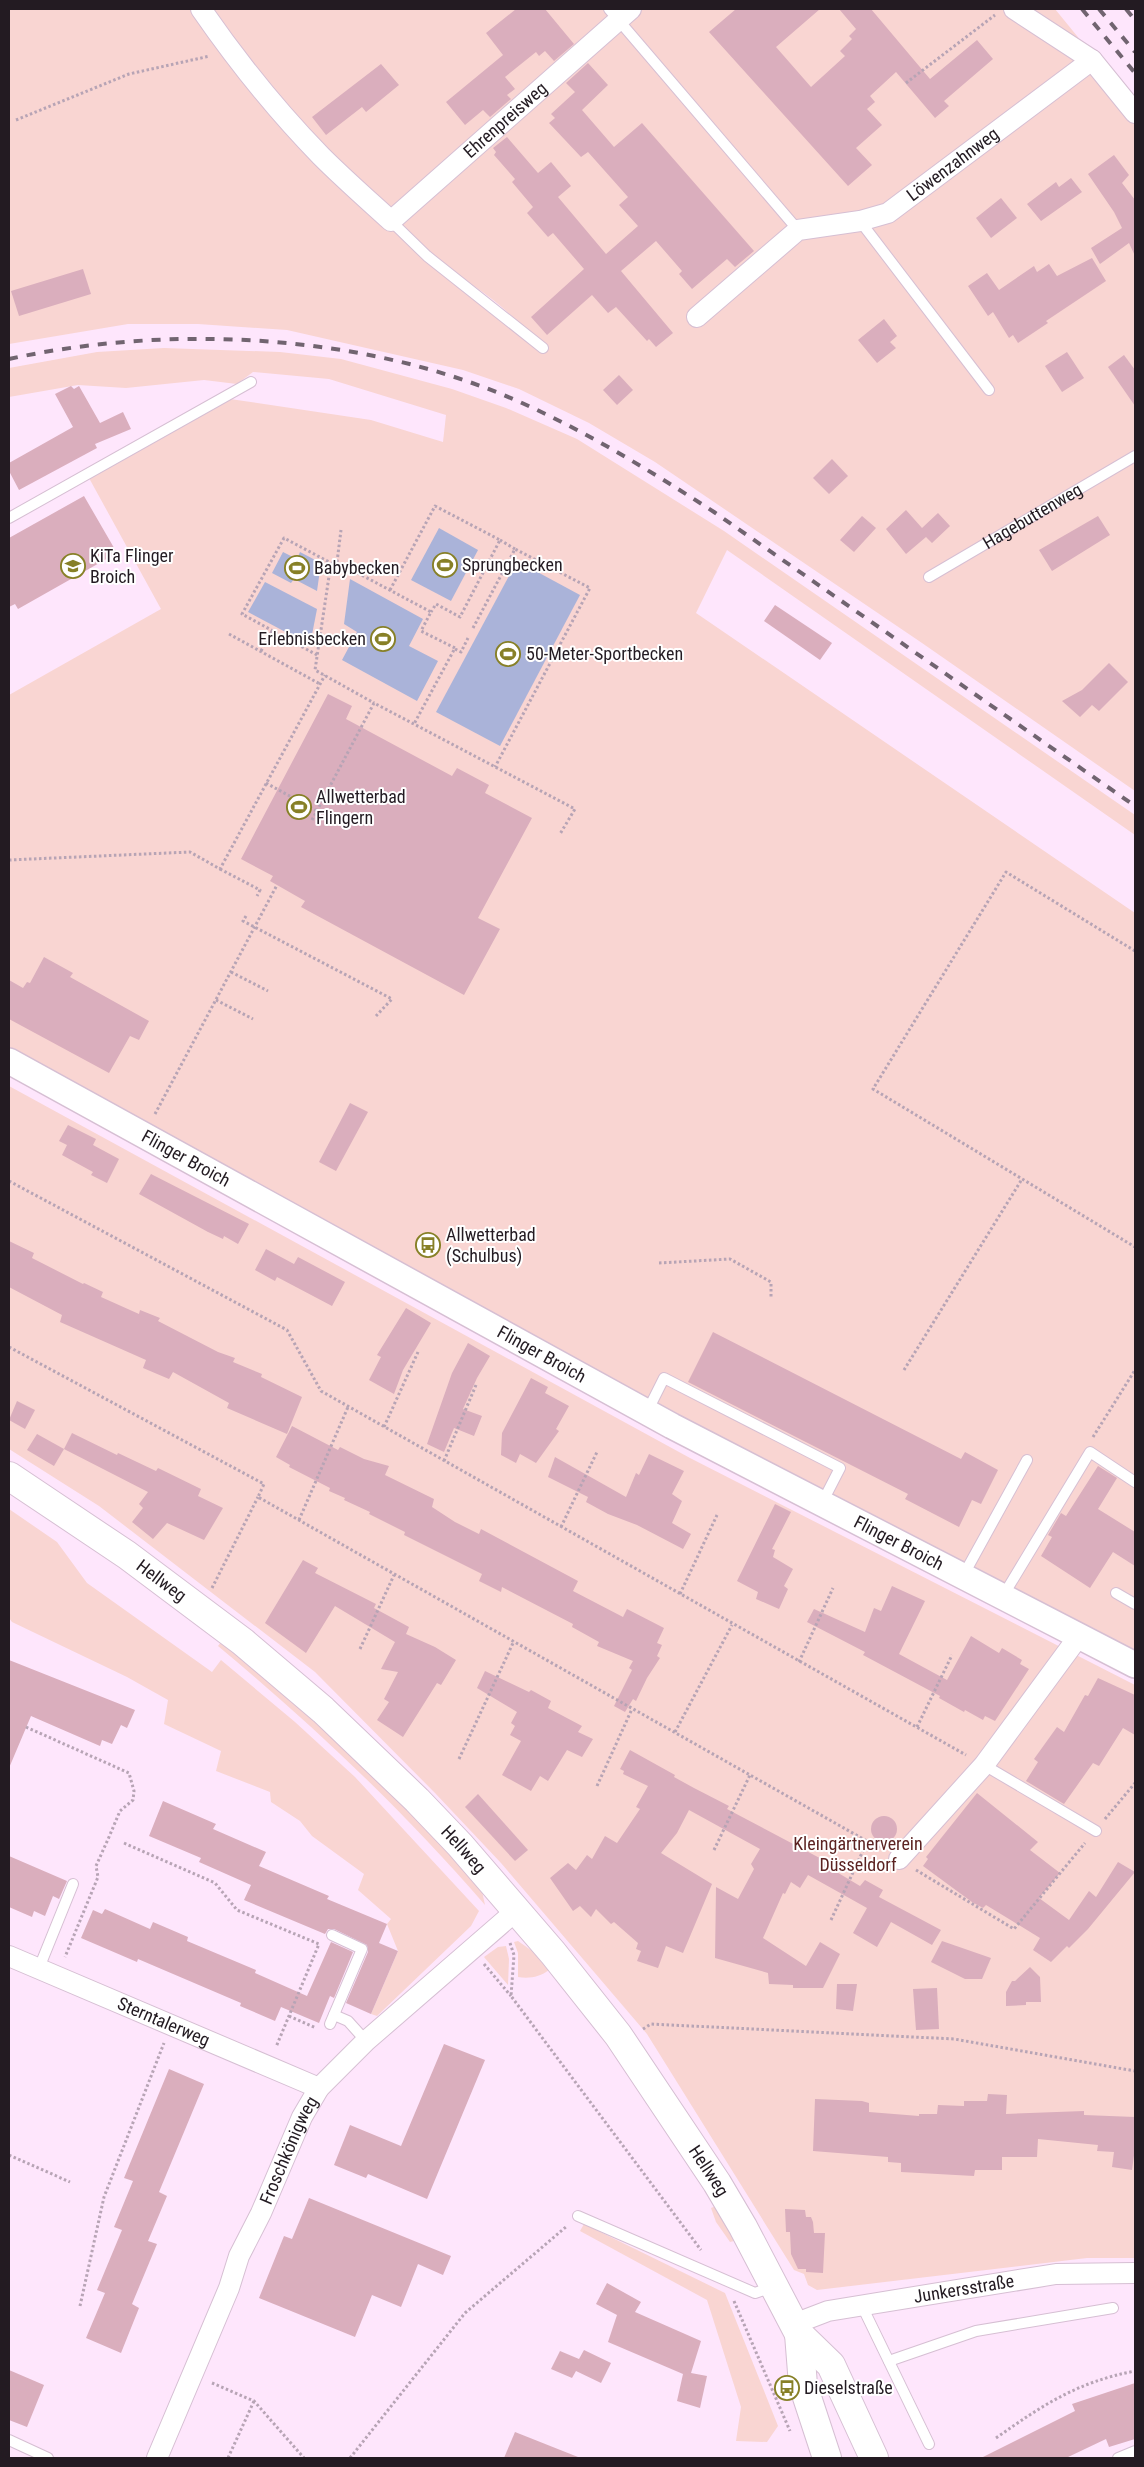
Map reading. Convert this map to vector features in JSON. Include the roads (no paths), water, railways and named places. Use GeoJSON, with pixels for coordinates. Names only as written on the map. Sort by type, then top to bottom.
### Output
{"type":"FeatureCollection","features":[{"type":"Feature","properties":{"kind":"main road","name":"Hellweg"},"geometry":{"type":"LineString","coordinates":[[9,1476],[184,1596],[294,1684],[417,1800],[517,1910],[618,2035],[717,2183],[744,2227],[796,2329],[831,2365],[874,2458]]}},
{"type":"Feature","properties":{"kind":"main road","name":"Hellweg"},"geometry":{"type":"LineString","coordinates":[[796,2329],[803,2385],[827,2458]]}},
{"type":"Feature","properties":{"kind":"street"},"geometry":{"type":"LineString","coordinates":[[201,9],[230,51],[321,156],[391,221]]}},
{"type":"Feature","properties":{"kind":"street"},"geometry":{"type":"LineString","coordinates":[[1005,12],[1092,60],[1135,113]]}},
{"type":"Feature","properties":{"kind":"street","name":"Ehrenpreisweg"},"geometry":{"type":"LineString","coordinates":[[391,221],[619,13]]}},
{"type":"Feature","properties":{"kind":"street","name":"Löwenzahnweg"},"geometry":{"type":"LineString","coordinates":[[798,230],[860,221],[888,213],[1092,60]]}},
{"type":"Feature","properties":{"kind":"street"},"geometry":{"type":"LineString","coordinates":[[697,317],[798,230]]}},
{"type":"Feature","properties":{"kind":"street","name":"Flinger Broich"},"geometry":{"type":"LineString","coordinates":[[9,1061],[647,1412],[1135,1664]]}},
{"type":"Feature","properties":{"kind":"street"},"geometry":{"type":"LineString","coordinates":[[899,1859],[984,1765],[1079,1636]]}},
{"type":"Feature","properties":{"kind":"street","name":"Froschkönigweg"},"geometry":{"type":"LineString","coordinates":[[156,2458],[229,2288],[239,2256],[261,2213],[302,2117],[319,2088],[366,2041],[517,1910]]}},
{"type":"Feature","properties":{"kind":"street","name":"Sterntalerweg"},"geometry":{"type":"LineString","coordinates":[[10,1958],[172,2024],[319,2088]]}},
{"type":"Feature","properties":{"kind":"street","name":"Junkersstraße"},"geometry":{"type":"LineString","coordinates":[[796,2329],[828,2311],[1056,2274],[1135,2273]]}},
{"type":"Feature","properties":{"kind":"lane"},"geometry":{"type":"LineString","coordinates":[[619,13],[798,230]]}},
{"type":"Feature","properties":{"kind":"lane"},"geometry":{"type":"LineString","coordinates":[[391,221],[427,256],[543,348]]}},
{"type":"Feature","properties":{"kind":"lane"},"geometry":{"type":"LineString","coordinates":[[860,221],[989,390]]}},
{"type":"Feature","properties":{"kind":"lane"},"geometry":{"type":"LineString","coordinates":[[9,518],[251,382]]}},
{"type":"Feature","properties":{"kind":"lane","name":"Hagebuttenweg"},"geometry":{"type":"LineString","coordinates":[[929,577],[1135,456]]}},
{"type":"Feature","properties":{"kind":"lane"},"geometry":{"type":"LineString","coordinates":[[647,1412],[664,1378],[840,1468],[822,1504]]}},
{"type":"Feature","properties":{"kind":"lane"},"geometry":{"type":"LineString","coordinates":[[1002,1597],[1090,1452],[1135,1482]]}},
{"type":"Feature","properties":{"kind":"lane"},"geometry":{"type":"LineString","coordinates":[[963,1576],[1027,1460]]}},
{"type":"Feature","properties":{"kind":"lane"},"geometry":{"type":"LineString","coordinates":[[1116,1594],[1135,1604]]}},
{"type":"Feature","properties":{"kind":"lane"},"geometry":{"type":"LineString","coordinates":[[984,1765],[1096,1831]]}},
{"type":"Feature","properties":{"kind":"lane"},"geometry":{"type":"LineString","coordinates":[[48,1972],[73,1884]]}},
{"type":"Feature","properties":{"kind":"lane"},"geometry":{"type":"LineString","coordinates":[[332,1936],[362,1949],[332,2019],[348,2021],[366,2041]]}},
{"type":"Feature","properties":{"kind":"lane"},"geometry":{"type":"LineString","coordinates":[[578,2216],[755,2293],[773,2287]]}},
{"type":"Feature","properties":{"kind":"lane"},"geometry":{"type":"LineString","coordinates":[[862,2306],[929,2444]]}},
{"type":"Feature","properties":{"kind":"lane"},"geometry":{"type":"LineString","coordinates":[[889,2361],[976,2332],[1113,2308]]}},
{"type":"Feature","properties":{"kind":"lane"},"geometry":{"type":"LineString","coordinates":[[9,2440],[48,2458]]}},
{"type":"Feature","properties":{"kind":"lane"},"geometry":{"type":"LineString","coordinates":[[1118,2458],[1135,2451]]}},
{"type":"Feature","properties":{"kind":"water","name":"Sprungbecken"},"geometry":{"type":"Polygon","coordinates":[[[439,528],[478,550],[451,601],[411,580],[439,528]]]}},
{"type":"Feature","properties":{"kind":"water","name":"Babybecken"},"geometry":{"type":"Polygon","coordinates":[[[283,552],[297,559],[300,552],[321,563],[317,591],[294,579],[291,583],[272,573],[283,552]]]}},
{"type":"Feature","properties":{"kind":"water","name":"50-Meter-Sportbecken"},"geometry":{"type":"Polygon","coordinates":[[[517,561],[580,595],[500,746],[436,712],[517,561]]]}},
{"type":"Feature","properties":{"kind":"water","name":"Erlebnisbecken"},"geometry":{"type":"Polygon","coordinates":[[[350,579],[423,619],[409,646],[438,661],[417,701],[342,660],[357,632],[344,624],[350,579]]]}},
{"type":"Feature","properties":{"kind":"water"},"geometry":{"type":"Polygon","coordinates":[[[265,582],[317,609],[310,645],[248,612],[265,582]]]}},
{"type":"Feature","properties":{"kind":"railway"},"geometry":{"type":"LineString","coordinates":[[1082,9],[1135,73]]}},
{"type":"Feature","properties":{"kind":"railway"},"geometry":{"type":"LineString","coordinates":[[1099,9],[1135,52]]}},
{"type":"Feature","properties":{"kind":"railway"},"geometry":{"type":"LineString","coordinates":[[1126,9],[1135,20]]}},
{"type":"Feature","properties":{"kind":"railway"},"geometry":{"type":"LineString","coordinates":[[9,359],[70,348],[134,341],[199,339],[264,341],[329,348],[393,360],[454,377],[513,399],[616,451],[714,512],[1135,806]]}},
{"type":"Feature","properties":{"kind":"place","name":"Sprungbecken"},"geometry":{"type":"Point","coordinates":[445,565]}},
{"type":"Feature","properties":{"kind":"place","name":"KiTa Flinger Broich"},"geometry":{"type":"Point","coordinates":[73,566]}},
{"type":"Feature","properties":{"kind":"place","name":"Babybecken"},"geometry":{"type":"Point","coordinates":[297,568]}},
{"type":"Feature","properties":{"kind":"place","name":"Erlebnisbecken"},"geometry":{"type":"Point","coordinates":[383,639]}},
{"type":"Feature","properties":{"kind":"place","name":"50-Meter-Sportbecken"},"geometry":{"type":"Point","coordinates":[508,654]}},
{"type":"Feature","properties":{"kind":"place","name":"Allwetterbad Flingern"},"geometry":{"type":"Point","coordinates":[299,807]}},
{"type":"Feature","properties":{"kind":"place","name":"Allwetterbad (Schulbus)"},"geometry":{"type":"Point","coordinates":[428,1245]}},
{"type":"Feature","properties":{"kind":"place","name":"Dieselstraße"},"geometry":{"type":"Point","coordinates":[787,2388]}},
{"type":"Feature","properties":{"kind":"park label","name":"Kleingärtnerverein Düsseldorf"},"geometry":{"type":"Point","coordinates":[858,1854]}}]}
